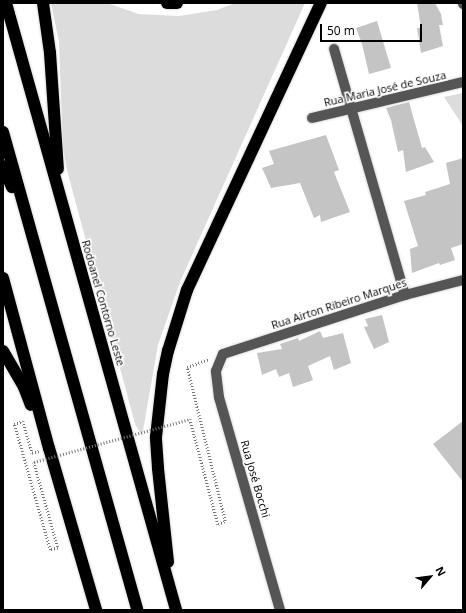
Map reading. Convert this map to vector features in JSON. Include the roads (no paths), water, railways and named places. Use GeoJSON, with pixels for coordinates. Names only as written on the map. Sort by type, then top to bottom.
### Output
{"type":"FeatureCollection","features":[{"type":"Feature","properties":{"kind":"highway","name":"Rodoanel Contorno Leste"},"geometry":{"type":"LineString","coordinates":[[6,3],[176,610]]}},
{"type":"Feature","properties":{"kind":"highway"},"geometry":{"type":"LineString","coordinates":[[43,3],[50,54],[54,127],[62,202]]}},
{"type":"Feature","properties":{"kind":"highway"},"geometry":{"type":"LineString","coordinates":[[167,3],[177,3]]}},
{"type":"Feature","properties":{"kind":"highway"},"geometry":{"type":"LineString","coordinates":[[171,595],[156,437],[163,374],[168,352],[187,290],[321,3]]}},
{"type":"Feature","properties":{"kind":"highway"},"geometry":{"type":"LineString","coordinates":[[3,132],[137,610]]}},
{"type":"Feature","properties":{"kind":"highway"},"geometry":{"type":"LineString","coordinates":[[3,166],[30,229]]}},
{"type":"Feature","properties":{"kind":"highway"},"geometry":{"type":"LineString","coordinates":[[3,278],[49,448],[96,610]]}},
{"type":"Feature","properties":{"kind":"highway"},"geometry":{"type":"LineString","coordinates":[[3,351],[24,387],[49,448]]}},
{"type":"Feature","properties":{"kind":"street"},"geometry":{"type":"LineString","coordinates":[[334,49],[405,295]]}},
{"type":"Feature","properties":{"kind":"street","name":"Rua Maria José de Souza"},"geometry":{"type":"LineString","coordinates":[[312,118],[463,82]]}},
{"type":"Feature","properties":{"kind":"street","name":"Rua Airton Ribeiro Marques"},"geometry":{"type":"LineString","coordinates":[[223,354],[405,295],[463,280]]}},
{"type":"Feature","properties":{"kind":"street","name":"Rua José Bocchi"},"geometry":{"type":"LineString","coordinates":[[223,354],[216,370],[219,397],[280,610]]}}]}
